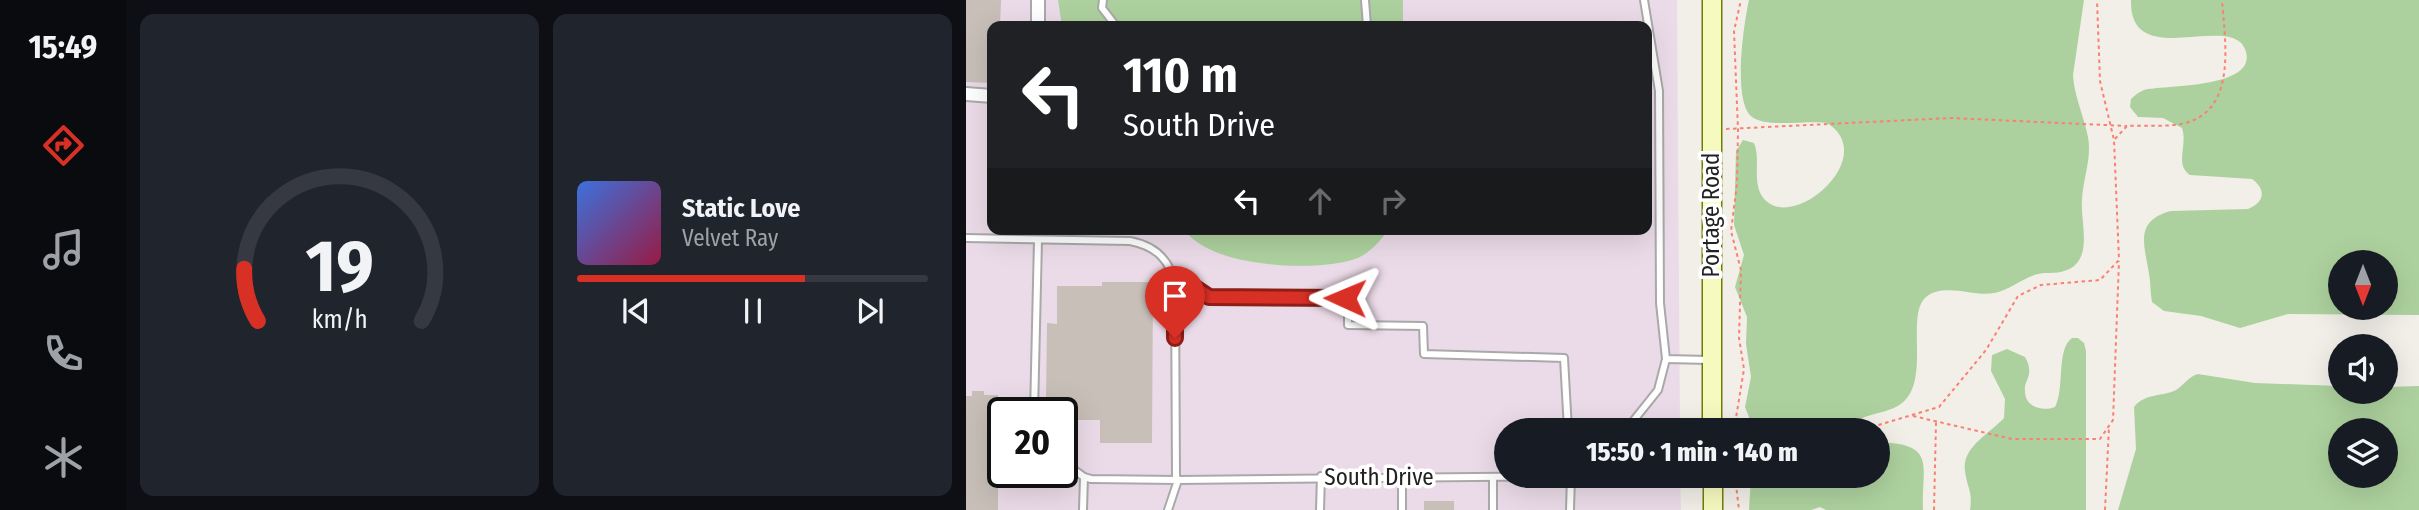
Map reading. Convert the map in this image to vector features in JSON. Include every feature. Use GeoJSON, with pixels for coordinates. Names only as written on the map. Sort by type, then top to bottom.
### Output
{"type":"FeatureCollection","features":[{"type":"Feature","properties":{"kind":"main road","name":"Portage Road"},"geometry":{"type":"LineString","coordinates":[[1712,0],[1712,418]]}},
{"type":"Feature","properties":{"kind":"main road"},"geometry":{"type":"LineString","coordinates":[[1713,488],[1713,510]]}},
{"type":"Feature","properties":{"kind":"street"},"geometry":{"type":"LineString","coordinates":[[1038,0],[1038,21]]}},
{"type":"Feature","properties":{"kind":"street"},"geometry":{"type":"LineString","coordinates":[[966,94],[987,96]]}},
{"type":"Feature","properties":{"kind":"lane"},"geometry":{"type":"LineString","coordinates":[[1102,0],[1102,8],[1112,21]]}},
{"type":"Feature","properties":{"kind":"lane"},"geometry":{"type":"LineString","coordinates":[[1365,0],[1367,21]]}},
{"type":"Feature","properties":{"kind":"lane"},"geometry":{"type":"LineString","coordinates":[[1644,0],[1647,21]]}},
{"type":"Feature","properties":{"kind":"lane"},"geometry":{"type":"LineString","coordinates":[[1636,418],[1658,390],[1666,359],[1660,303],[1659,91],[1652,49]]}},
{"type":"Feature","properties":{"kind":"lane"},"geometry":{"type":"LineString","coordinates":[[966,238],[1141,243],[1163,257],[1171,271],[1175,287],[1178,480],[1168,510]]}},
{"type":"Feature","properties":{"kind":"lane"},"geometry":{"type":"LineString","coordinates":[[1034,397],[1038,240]]}},
{"type":"Feature","properties":{"kind":"lane"},"geometry":{"type":"LineString","coordinates":[[1175,287],[1194,287],[1209,297],[1345,298],[1348,302],[1348,326],[1423,326],[1423,354],[1564,358],[1567,418]]}},
{"type":"Feature","properties":{"kind":"lane"},"geometry":{"type":"LineString","coordinates":[[1666,359],[1711,360]]}},
{"type":"Feature","properties":{"kind":"lane"},"geometry":{"type":"LineString","coordinates":[[1078,473],[1084,477],[1083,509]]}},
{"type":"Feature","properties":{"kind":"lane"},"geometry":{"type":"LineString","coordinates":[[1321,476],[1321,510]]}},
{"type":"Feature","properties":{"kind":"lane","name":"South Drive"},"geometry":{"type":"LineString","coordinates":[[1084,477],[1178,480],[1321,476],[1493,478]]}},
{"type":"Feature","properties":{"kind":"lane"},"geometry":{"type":"LineString","coordinates":[[1402,477],[1402,510]]}},
{"type":"Feature","properties":{"kind":"lane"},"geometry":{"type":"LineString","coordinates":[[1493,478],[1493,510]]}},
{"type":"Feature","properties":{"kind":"lane"},"geometry":{"type":"LineString","coordinates":[[1570,510],[1571,488]]}},
{"type":"Feature","properties":{"kind":"path"},"geometry":{"type":"LineString","coordinates":[[1736,418],[1744,369],[1739,338],[1741,270],[1731,231],[1737,184],[1738,130],[1734,31],[1741,0]]}},
{"type":"Feature","properties":{"kind":"path"},"geometry":{"type":"LineString","coordinates":[[1911,415],[2012,439],[2100,439],[2113,420],[2119,260],[2114,139],[2100,80],[2098,0]]}},
{"type":"Feature","properties":{"kind":"path"},"geometry":{"type":"LineString","coordinates":[[1711,129],[1738,130],[1951,118],[2111,126],[2182,124],[2207,113],[2226,78],[2222,0]]}},
{"type":"Feature","properties":{"kind":"path"},"geometry":{"type":"LineString","coordinates":[[2114,139],[2127,126]]}},
{"type":"Feature","properties":{"kind":"path"},"geometry":{"type":"LineString","coordinates":[[1890,421],[1939,407],[1986,350],[2018,296],[2041,285],[2100,280],[2119,260]]}},
{"type":"Feature","properties":{"kind":"path"},"geometry":{"type":"LineString","coordinates":[[1934,510],[1936,421]]}},
{"type":"Feature","properties":{"kind":"path"},"geometry":{"type":"LineString","coordinates":[[2105,510],[2110,425]]}},
{"type":"Feature","properties":{"kind":"path"},"geometry":{"type":"LineString","coordinates":[[1736,488],[1739,510]]}},
{"type":"Feature","properties":{"kind":"shaded area"},"geometry":{"type":"Polygon","coordinates":[[[966,0],[1677,0],[1680,418],[1494,418],[1494,488],[1680,488],[1681,510],[966,510],[966,0]]]}},
{"type":"Feature","properties":{"kind":"green space"},"geometry":{"type":"Polygon","coordinates":[[[1058,0],[1403,0],[1403,21],[1061,21],[1058,0]]]}},
{"type":"Feature","properties":{"kind":"green space"},"geometry":{"type":"Polygon","coordinates":[[[1749,0],[2084,0],[2073,75],[2089,145],[2082,200],[2084,241],[2080,259],[2064,271],[2038,274],[1994,293],[1950,290],[1926,297],[1917,318],[1915,379],[1910,393],[1898,406],[1864,418],[1749,418],[1745,407],[1751,377],[1746,344],[1747,317],[1735,287],[1744,255],[1734,225],[1736,151],[1743,140],[1754,143],[1762,196],[1775,206],[1791,207],[1809,200],[1825,188],[1838,172],[1844,155],[1841,138],[1827,123],[1777,123],[1752,117],[1746,109],[1742,95],[1741,61],[1749,0]]]}},
{"type":"Feature","properties":{"kind":"green space"},"geometry":{"type":"Polygon","coordinates":[[[2131,0],[2419,0],[2419,315],[2398,315],[2398,250],[2328,250],[2328,314],[2288,314],[2240,328],[2201,316],[2164,311],[2152,302],[2144,244],[2146,228],[2151,221],[2171,211],[2248,209],[2260,200],[2262,192],[2252,179],[2190,175],[2183,166],[2182,128],[2163,118],[2138,117],[2130,107],[2131,99],[2144,90],[2206,83],[2237,73],[2245,64],[2246,52],[2238,40],[2223,36],[2164,38],[2147,33],[2135,22],[2131,0]]]}},
{"type":"Feature","properties":{"kind":"green space"},"geometry":{"type":"Polygon","coordinates":[[[1190,235],[1384,235],[1373,248],[1358,258],[1312,266],[1237,259],[1196,242],[1190,235]]]}},
{"type":"Feature","properties":{"kind":"green space"},"geometry":{"type":"Polygon","coordinates":[[[2072,338],[2078,338],[2084,343],[2086,351],[2086,510],[1970,510],[1965,471],[1967,455],[2004,418],[2005,399],[1991,371],[1992,355],[2007,349],[2025,357],[2029,370],[2025,389],[2028,401],[2035,407],[2055,407],[2060,390],[2064,351],[2072,338]]]}},
{"type":"Feature","properties":{"kind":"green space"},"geometry":{"type":"Polygon","coordinates":[[[2198,374],[2255,383],[2328,386],[2328,404],[2398,404],[2398,387],[2419,386],[2419,510],[2118,510],[2136,449],[2134,407],[2148,397],[2176,390],[2198,374]]]}},
{"type":"Feature","properties":{"kind":"green space"},"geometry":{"type":"Polygon","coordinates":[[[1890,443],[1910,447],[1922,460],[1923,510],[1826,510],[1820,507],[1811,510],[1749,510],[1750,488],[1890,488],[1890,443]]]}},
{"type":"Feature","properties":{"kind":"building"},"geometry":{"type":"Polygon","coordinates":[[[966,0],[1001,0],[1000,21],[987,21],[987,83],[966,82],[966,0]]]}},
{"type":"Feature","properties":{"kind":"building"},"geometry":{"type":"Polygon","coordinates":[[[1102,282],[1153,282],[1152,443],[1100,443],[1100,420],[1078,420],[1078,397],[1046,397],[1047,323],[1057,324],[1057,286],[1102,286],[1102,282]]]}},
{"type":"Feature","properties":{"kind":"building"},"geometry":{"type":"Polygon","coordinates":[[[972,391],[984,391],[984,395],[998,395],[987,397],[987,488],[998,488],[998,510],[966,510],[966,396],[972,396],[972,391]]]}},
{"type":"Feature","properties":{"kind":"building"},"geometry":{"type":"Polygon","coordinates":[[[1424,501],[1454,501],[1454,510],[1424,510],[1424,501]]]}},
{"type":"Feature","properties":{"kind":"route"},"geometry":{"type":"LineString","coordinates":[[1175,338],[1175,287],[1194,287],[1209,297],[1345,298]]}}]}
